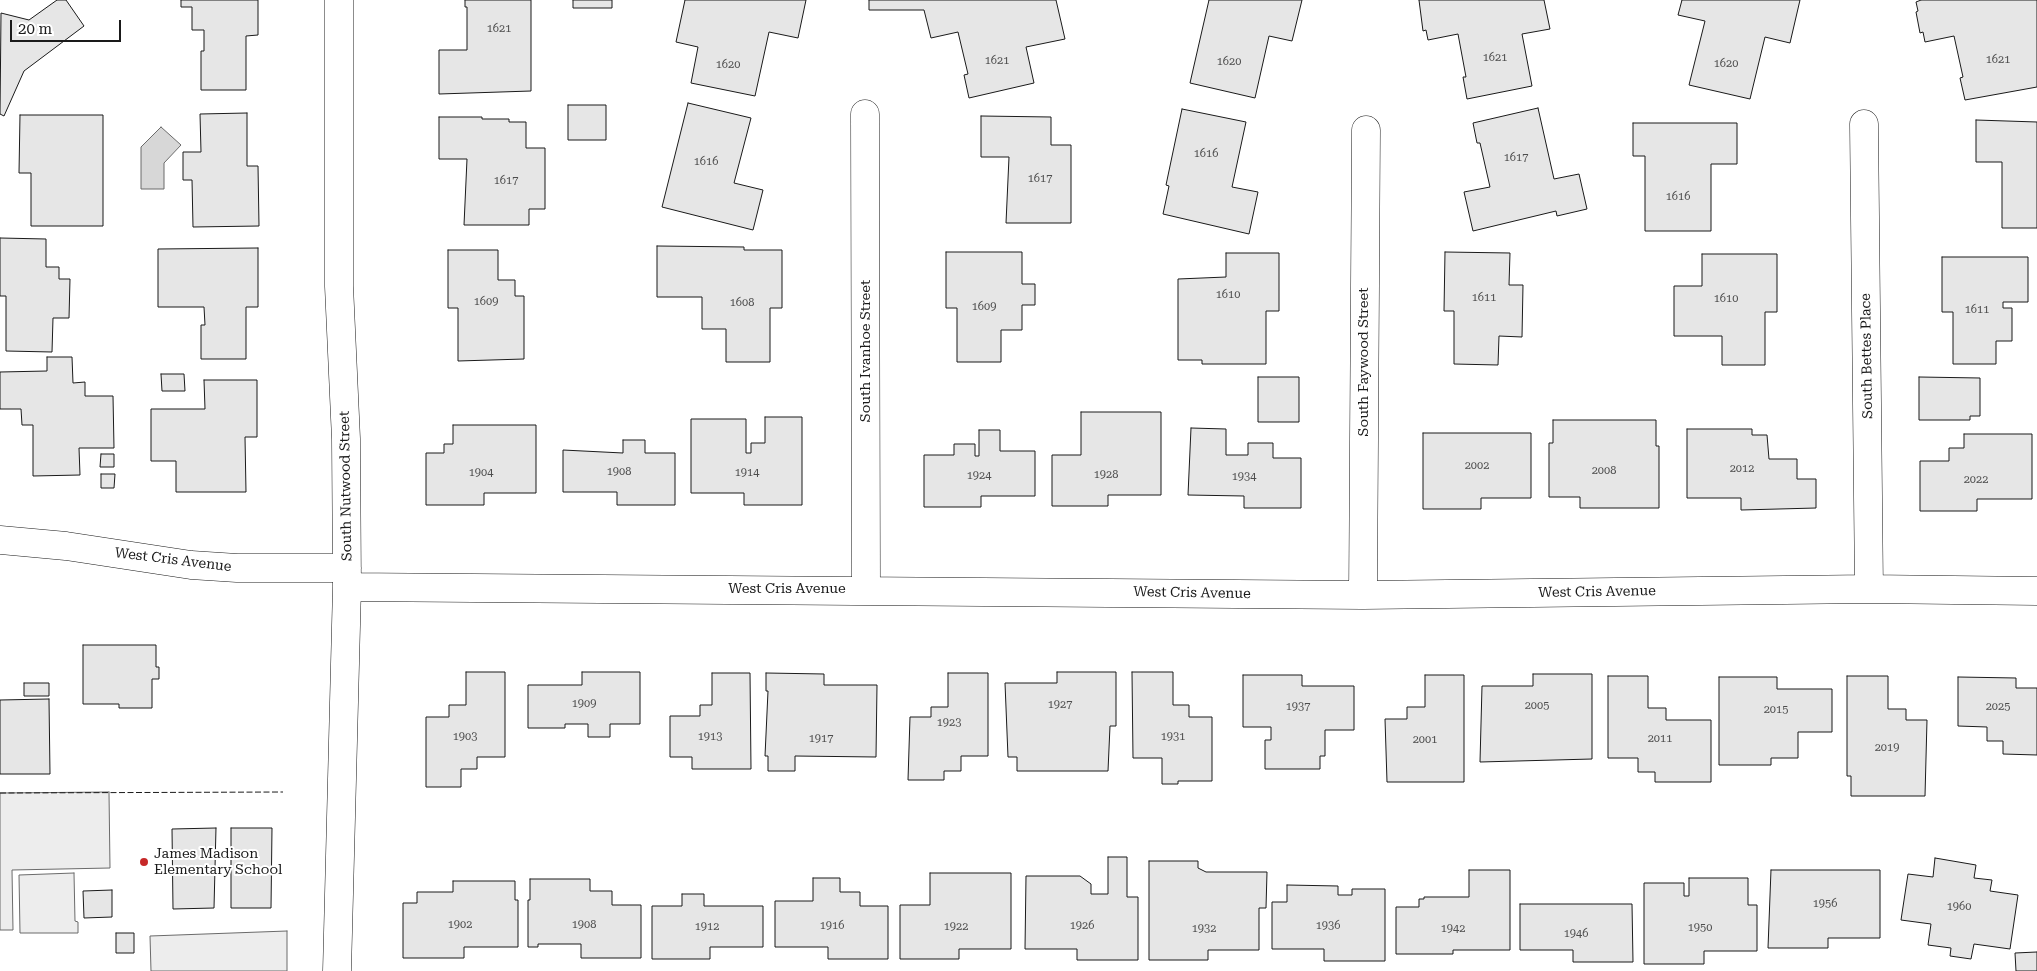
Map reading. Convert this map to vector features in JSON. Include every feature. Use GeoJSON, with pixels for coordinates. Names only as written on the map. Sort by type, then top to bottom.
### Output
{"type":"FeatureCollection","features":[{"type":"Feature","properties":{"kind":"street","name":"South Nutwood Street"},"geometry":{"type":"LineString","coordinates":[[338,971],[347,578],[346,439],[339,286],[339,0]]}},
{"type":"Feature","properties":{"kind":"street","name":"South Ivanhoe Street"},"geometry":{"type":"LineString","coordinates":[[865,114],[866,589]]}},
{"type":"Feature","properties":{"kind":"street","name":"South Bettes Place"},"geometry":{"type":"LineString","coordinates":[[1864,124],[1869,589]]}},
{"type":"Feature","properties":{"kind":"street","name":"South Faywood Street"},"geometry":{"type":"LineString","coordinates":[[1362,595],[1366,130]]}},
{"type":"Feature","properties":{"kind":"street","name":"West Cris Avenue"},"geometry":{"type":"LineString","coordinates":[[0,540],[66,546],[191,565],[347,578],[866,589],[1362,595],[1869,589],[2037,591]]}},
{"type":"Feature","properties":{"kind":"shaded area"},"geometry":{"type":"Polygon","coordinates":[[[161,127],[181,145],[164,163],[164,189],[141,189],[141,147],[161,127]]]}},
{"type":"Feature","properties":{"kind":"shaded area"},"geometry":{"type":"Polygon","coordinates":[[[109,792],[110,868],[12,870],[13,930],[0,930],[0,793],[109,792]]]}},
{"type":"Feature","properties":{"kind":"shaded area"},"geometry":{"type":"Polygon","coordinates":[[[74,873],[75,921],[78,922],[78,933],[20,933],[19,875],[74,873]]]}},
{"type":"Feature","properties":{"kind":"shaded area"},"geometry":{"type":"Polygon","coordinates":[[[287,931],[287,971],[151,971],[150,936],[287,931]]]}},
{"type":"Feature","properties":{"kind":"building"},"geometry":{"type":"Polygon","coordinates":[[[57,0],[66,0],[84,26],[24,71],[4,116],[0,114],[1,13],[29,20],[57,0]]]}},
{"type":"Feature","properties":{"kind":"building"},"geometry":{"type":"Polygon","coordinates":[[[181,0],[258,0],[258,35],[246,36],[246,90],[201,90],[201,51],[204,51],[204,30],[192,30],[192,7],[181,7],[181,0]]]}},
{"type":"Feature","properties":{"kind":"building"},"geometry":{"type":"Polygon","coordinates":[[[465,0],[531,0],[531,91],[439,94],[439,50],[467,50],[467,7],[465,7],[465,0]]]}},
{"type":"Feature","properties":{"kind":"building"},"geometry":{"type":"Polygon","coordinates":[[[573,0],[612,0],[612,8],[573,8],[573,0]]]}},
{"type":"Feature","properties":{"kind":"building"},"geometry":{"type":"Polygon","coordinates":[[[685,0],[806,0],[798,38],[769,32],[755,96],[691,83],[698,47],[676,42],[685,0]]]}},
{"type":"Feature","properties":{"kind":"building"},"geometry":{"type":"Polygon","coordinates":[[[869,0],[1056,0],[1065,39],[1026,47],[1034,83],[969,98],[964,75],[968,74],[958,32],[931,38],[924,10],[869,10],[869,0]]]}},
{"type":"Feature","properties":{"kind":"building"},"geometry":{"type":"Polygon","coordinates":[[[1209,0],[1302,0],[1292,41],[1269,36],[1255,98],[1190,83],[1209,0]]]}},
{"type":"Feature","properties":{"kind":"building"},"geometry":{"type":"Polygon","coordinates":[[[1419,0],[1544,0],[1550,29],[1522,34],[1532,86],[1467,99],[1463,77],[1466,77],[1458,34],[1428,40],[1426,30],[1423,31],[1419,0]]]}},
{"type":"Feature","properties":{"kind":"building"},"geometry":{"type":"Polygon","coordinates":[[[1682,0],[1800,0],[1790,43],[1765,37],[1750,99],[1689,85],[1705,21],[1678,15],[1682,0]]]}},
{"type":"Feature","properties":{"kind":"building"},"geometry":{"type":"Polygon","coordinates":[[[1921,0],[2037,0],[2037,87],[1965,100],[1960,78],[1963,77],[1954,36],[1925,42],[1923,32],[1920,33],[1916,12],[1918,11],[1916,2],[1921,0]]]}},
{"type":"Feature","properties":{"kind":"building"},"geometry":{"type":"Polygon","coordinates":[[[688,103],[751,118],[734,183],[763,190],[753,230],[662,207],[688,103]]]}},
{"type":"Feature","properties":{"kind":"building"},"geometry":{"type":"Polygon","coordinates":[[[568,105],[606,105],[606,140],[568,140],[568,105]]]}},
{"type":"Feature","properties":{"kind":"building"},"geometry":{"type":"Polygon","coordinates":[[[1538,108],[1554,179],[1579,174],[1587,209],[1557,216],[1556,211],[1473,231],[1464,192],[1490,187],[1480,143],[1477,143],[1473,123],[1538,108]]]}},
{"type":"Feature","properties":{"kind":"building"},"geometry":{"type":"Polygon","coordinates":[[[1182,109],[1246,122],[1232,187],[1258,192],[1249,234],[1163,214],[1169,186],[1166,185],[1182,109]]]}},
{"type":"Feature","properties":{"kind":"building"},"geometry":{"type":"Polygon","coordinates":[[[247,113],[247,166],[258,166],[259,226],[193,227],[192,180],[183,180],[183,152],[201,152],[200,114],[247,113]]]}},
{"type":"Feature","properties":{"kind":"building"},"geometry":{"type":"Polygon","coordinates":[[[20,115],[103,115],[103,226],[31,226],[31,173],[19,173],[20,115]]]}},
{"type":"Feature","properties":{"kind":"building"},"geometry":{"type":"Polygon","coordinates":[[[981,116],[1051,117],[1051,145],[1071,145],[1071,223],[1006,223],[1009,157],[981,157],[981,116]]]}},
{"type":"Feature","properties":{"kind":"building"},"geometry":{"type":"Polygon","coordinates":[[[439,117],[482,117],[482,119],[509,119],[509,122],[526,122],[526,148],[545,148],[545,209],[529,209],[529,225],[464,225],[467,159],[439,159],[439,117]]]}},
{"type":"Feature","properties":{"kind":"building"},"geometry":{"type":"Polygon","coordinates":[[[1976,120],[2037,122],[2037,228],[2002,228],[2002,162],[1976,162],[1976,120]]]}},
{"type":"Feature","properties":{"kind":"building"},"geometry":{"type":"Polygon","coordinates":[[[1633,123],[1737,123],[1737,164],[1711,164],[1711,231],[1645,231],[1645,156],[1633,156],[1633,123]]]}},
{"type":"Feature","properties":{"kind":"building"},"geometry":{"type":"Polygon","coordinates":[[[0,238],[46,239],[46,267],[59,267],[59,279],[70,279],[69,318],[53,318],[52,352],[6,351],[6,296],[0,296],[0,238]]]}},
{"type":"Feature","properties":{"kind":"building"},"geometry":{"type":"Polygon","coordinates":[[[657,246],[744,247],[744,250],[782,250],[782,308],[770,308],[770,362],[726,362],[726,329],[702,329],[702,297],[657,297],[657,246]]]}},
{"type":"Feature","properties":{"kind":"building"},"geometry":{"type":"Polygon","coordinates":[[[258,248],[258,307],[246,307],[246,359],[201,359],[201,325],[205,325],[204,307],[158,307],[158,249],[258,248]]]}},
{"type":"Feature","properties":{"kind":"building"},"geometry":{"type":"Polygon","coordinates":[[[448,250],[498,250],[498,280],[515,280],[515,296],[524,296],[524,359],[458,361],[458,308],[448,308],[448,250]]]}},
{"type":"Feature","properties":{"kind":"building"},"geometry":{"type":"Polygon","coordinates":[[[946,252],[1022,252],[1022,284],[1035,284],[1035,305],[1022,305],[1022,330],[1001,330],[1001,362],[957,362],[957,308],[946,308],[946,252]]]}},
{"type":"Feature","properties":{"kind":"building"},"geometry":{"type":"Polygon","coordinates":[[[1445,252],[1510,253],[1509,285],[1523,285],[1522,337],[1499,336],[1498,365],[1454,364],[1454,311],[1444,311],[1445,252]]]}},
{"type":"Feature","properties":{"kind":"building"},"geometry":{"type":"Polygon","coordinates":[[[1226,253],[1279,253],[1279,311],[1266,311],[1266,364],[1202,364],[1202,360],[1178,360],[1178,279],[1226,277],[1226,253]]]}},
{"type":"Feature","properties":{"kind":"building"},"geometry":{"type":"Polygon","coordinates":[[[1702,254],[1777,254],[1777,312],[1765,312],[1765,365],[1722,365],[1722,336],[1674,336],[1674,286],[1702,286],[1702,254]]]}},
{"type":"Feature","properties":{"kind":"building"},"geometry":{"type":"Polygon","coordinates":[[[1942,257],[2028,257],[2028,302],[2003,302],[2003,308],[2012,308],[2012,341],[1996,341],[1996,364],[1953,364],[1953,312],[1942,312],[1942,257]]]}},
{"type":"Feature","properties":{"kind":"building"},"geometry":{"type":"Polygon","coordinates":[[[47,357],[72,357],[73,383],[85,382],[85,396],[113,396],[114,448],[79,448],[80,475],[33,476],[33,425],[22,425],[21,409],[0,409],[0,372],[47,371],[47,357]]]}},
{"type":"Feature","properties":{"kind":"building"},"geometry":{"type":"Polygon","coordinates":[[[161,374],[184,374],[185,391],[162,391],[161,374]]]}},
{"type":"Feature","properties":{"kind":"building"},"geometry":{"type":"Polygon","coordinates":[[[1258,377],[1299,377],[1299,422],[1258,422],[1258,377]]]}},
{"type":"Feature","properties":{"kind":"building"},"geometry":{"type":"Polygon","coordinates":[[[1919,377],[1980,378],[1980,416],[1970,416],[1970,420],[1919,420],[1919,377]]]}},
{"type":"Feature","properties":{"kind":"building"},"geometry":{"type":"Polygon","coordinates":[[[204,380],[257,380],[257,437],[245,437],[246,492],[176,492],[176,461],[151,461],[151,409],[205,409],[204,380]]]}},
{"type":"Feature","properties":{"kind":"building"},"geometry":{"type":"Polygon","coordinates":[[[1081,412],[1161,412],[1161,495],[1108,495],[1108,506],[1052,506],[1052,455],[1081,455],[1081,412]]]}},
{"type":"Feature","properties":{"kind":"building"},"geometry":{"type":"Polygon","coordinates":[[[765,417],[802,417],[802,505],[744,505],[744,493],[691,493],[691,419],[746,419],[746,453],[751,453],[751,443],[765,443],[765,417]]]}},
{"type":"Feature","properties":{"kind":"building"},"geometry":{"type":"Polygon","coordinates":[[[1553,420],[1656,420],[1656,446],[1659,446],[1659,508],[1580,508],[1580,497],[1549,497],[1549,443],[1553,443],[1553,420]]]}},
{"type":"Feature","properties":{"kind":"building"},"geometry":{"type":"Polygon","coordinates":[[[453,425],[536,425],[536,493],[484,493],[484,505],[426,505],[426,453],[444,453],[444,444],[453,444],[453,425]]]}},
{"type":"Feature","properties":{"kind":"building"},"geometry":{"type":"Polygon","coordinates":[[[1191,428],[1226,429],[1226,455],[1248,455],[1248,443],[1273,443],[1273,458],[1301,458],[1301,508],[1244,508],[1244,496],[1188,495],[1191,428]]]}},
{"type":"Feature","properties":{"kind":"building"},"geometry":{"type":"Polygon","coordinates":[[[1687,429],[1752,429],[1752,435],[1767,435],[1769,459],[1797,459],[1797,479],[1816,479],[1816,508],[1741,510],[1741,498],[1687,498],[1687,429]]]}},
{"type":"Feature","properties":{"kind":"building"},"geometry":{"type":"Polygon","coordinates":[[[979,430],[1000,430],[1000,451],[1035,451],[1035,496],[981,496],[981,507],[924,507],[924,455],[954,455],[954,444],[975,444],[975,456],[979,456],[979,430]]]}},
{"type":"Feature","properties":{"kind":"building"},"geometry":{"type":"Polygon","coordinates":[[[1423,433],[1531,433],[1531,498],[1481,498],[1481,509],[1423,509],[1423,433]]]}},
{"type":"Feature","properties":{"kind":"building"},"geometry":{"type":"Polygon","coordinates":[[[1964,434],[2032,434],[2032,499],[1977,499],[1977,511],[1920,511],[1920,461],[1949,461],[1949,448],[1964,448],[1964,434]]]}},
{"type":"Feature","properties":{"kind":"building"},"geometry":{"type":"Polygon","coordinates":[[[623,440],[645,440],[645,453],[675,453],[675,505],[617,505],[617,492],[563,492],[563,450],[623,453],[623,440]]]}},
{"type":"Feature","properties":{"kind":"building"},"geometry":{"type":"Polygon","coordinates":[[[101,454],[114,454],[114,467],[100,467],[101,454]]]}},
{"type":"Feature","properties":{"kind":"building"},"geometry":{"type":"Polygon","coordinates":[[[101,474],[115,474],[114,488],[101,488],[101,474]]]}},
{"type":"Feature","properties":{"kind":"building"},"geometry":{"type":"Polygon","coordinates":[[[83,645],[156,645],[156,667],[159,667],[159,679],[152,679],[152,708],[119,708],[119,704],[83,704],[83,645]]]}},
{"type":"Feature","properties":{"kind":"building"},"geometry":{"type":"Polygon","coordinates":[[[466,672],[505,672],[505,757],[477,757],[477,769],[461,769],[461,787],[426,787],[426,717],[449,717],[449,705],[466,705],[466,672]]]}},
{"type":"Feature","properties":{"kind":"building"},"geometry":{"type":"Polygon","coordinates":[[[582,672],[640,672],[640,724],[610,724],[610,737],[588,737],[588,724],[565,724],[565,728],[528,728],[528,685],[582,685],[582,672]]]}},
{"type":"Feature","properties":{"kind":"building"},"geometry":{"type":"Polygon","coordinates":[[[1057,672],[1116,672],[1116,726],[1110,726],[1108,771],[1017,771],[1017,757],[1008,757],[1005,683],[1057,683],[1057,672]]]}},
{"type":"Feature","properties":{"kind":"building"},"geometry":{"type":"Polygon","coordinates":[[[1132,672],[1173,672],[1173,705],[1189,705],[1189,717],[1212,717],[1212,781],[1178,781],[1178,784],[1162,784],[1162,758],[1133,758],[1132,672]]]}},
{"type":"Feature","properties":{"kind":"building"},"geometry":{"type":"Polygon","coordinates":[[[712,673],[750,673],[751,769],[692,769],[692,757],[670,757],[670,716],[700,716],[700,705],[712,705],[712,673]]]}},
{"type":"Feature","properties":{"kind":"building"},"geometry":{"type":"Polygon","coordinates":[[[766,673],[824,674],[824,685],[877,685],[876,757],[795,756],[795,771],[768,771],[768,756],[765,756],[768,691],[766,691],[766,673]]]}},
{"type":"Feature","properties":{"kind":"building"},"geometry":{"type":"Polygon","coordinates":[[[948,673],[988,673],[988,756],[961,756],[961,771],[944,771],[944,780],[908,780],[910,717],[931,717],[931,707],[948,707],[948,673]]]}},
{"type":"Feature","properties":{"kind":"building"},"geometry":{"type":"Polygon","coordinates":[[[1533,674],[1592,674],[1592,759],[1480,762],[1482,686],[1533,686],[1533,674]]]}},
{"type":"Feature","properties":{"kind":"building"},"geometry":{"type":"Polygon","coordinates":[[[1243,675],[1302,675],[1302,686],[1354,686],[1354,730],[1325,730],[1325,756],[1320,756],[1320,769],[1265,769],[1265,740],[1271,740],[1271,727],[1243,727],[1243,675]]]}},
{"type":"Feature","properties":{"kind":"building"},"geometry":{"type":"Polygon","coordinates":[[[1425,675],[1464,675],[1464,782],[1387,782],[1385,719],[1407,719],[1407,707],[1425,707],[1425,675]]]}},
{"type":"Feature","properties":{"kind":"building"},"geometry":{"type":"Polygon","coordinates":[[[1608,676],[1648,676],[1648,708],[1666,708],[1666,720],[1711,720],[1711,782],[1655,782],[1655,772],[1638,772],[1638,758],[1608,758],[1608,676]]]}},
{"type":"Feature","properties":{"kind":"building"},"geometry":{"type":"Polygon","coordinates":[[[1847,676],[1888,676],[1888,709],[1906,709],[1906,720],[1927,720],[1925,796],[1851,796],[1851,776],[1847,776],[1847,676]]]}},
{"type":"Feature","properties":{"kind":"building"},"geometry":{"type":"Polygon","coordinates":[[[1719,677],[1777,677],[1777,689],[1832,689],[1832,732],[1798,732],[1798,758],[1771,758],[1771,765],[1719,765],[1719,677]]]}},
{"type":"Feature","properties":{"kind":"building"},"geometry":{"type":"Polygon","coordinates":[[[1958,677],[2016,678],[2016,688],[2037,688],[2037,755],[2003,754],[2003,741],[1987,741],[1987,727],[1958,726],[1958,677]]]}},
{"type":"Feature","properties":{"kind":"building"},"geometry":{"type":"Polygon","coordinates":[[[24,683],[49,683],[49,696],[24,696],[24,683]]]}},
{"type":"Feature","properties":{"kind":"building"},"geometry":{"type":"Polygon","coordinates":[[[49,699],[50,774],[0,774],[0,700],[49,699]]]}},
{"type":"Feature","properties":{"kind":"building"},"geometry":{"type":"Polygon","coordinates":[[[216,828],[214,908],[173,909],[172,829],[216,828]]]}},
{"type":"Feature","properties":{"kind":"building"},"geometry":{"type":"Polygon","coordinates":[[[231,828],[272,828],[271,908],[231,908],[231,828]]]}},
{"type":"Feature","properties":{"kind":"building"},"geometry":{"type":"Polygon","coordinates":[[[1108,857],[1127,857],[1127,897],[1138,897],[1138,960],[1077,960],[1077,949],[1025,949],[1026,876],[1080,876],[1091,884],[1091,894],[1108,894],[1108,857]]]}},
{"type":"Feature","properties":{"kind":"building"},"geometry":{"type":"Polygon","coordinates":[[[1935,858],[1976,865],[1974,878],[1992,880],[1990,891],[2018,895],[2010,949],[1974,944],[1971,959],[1950,956],[1951,948],[1928,945],[1931,924],[1901,920],[1908,874],[1933,877],[1935,858]]]}},
{"type":"Feature","properties":{"kind":"building"},"geometry":{"type":"Polygon","coordinates":[[[1149,861],[1198,861],[1198,868],[1206,872],[1267,872],[1266,908],[1259,908],[1259,950],[1208,950],[1208,960],[1149,960],[1149,861]]]}},
{"type":"Feature","properties":{"kind":"building"},"geometry":{"type":"Polygon","coordinates":[[[1469,870],[1510,870],[1510,950],[1453,950],[1453,954],[1396,954],[1396,907],[1419,907],[1419,899],[1424,899],[1424,897],[1469,897],[1469,870]]]}},
{"type":"Feature","properties":{"kind":"building"},"geometry":{"type":"Polygon","coordinates":[[[1771,870],[1880,870],[1880,938],[1828,938],[1828,948],[1768,948],[1771,870]]]}},
{"type":"Feature","properties":{"kind":"building"},"geometry":{"type":"Polygon","coordinates":[[[930,873],[1011,873],[1011,949],[959,949],[959,959],[900,959],[900,905],[930,905],[930,873]]]}},
{"type":"Feature","properties":{"kind":"building"},"geometry":{"type":"Polygon","coordinates":[[[813,878],[840,878],[840,892],[860,892],[860,906],[888,906],[888,959],[828,959],[828,947],[775,947],[775,901],[813,901],[813,878]]]}},
{"type":"Feature","properties":{"kind":"building"},"geometry":{"type":"Polygon","coordinates":[[[1689,878],[1748,878],[1748,905],[1757,905],[1757,951],[1704,951],[1704,964],[1644,964],[1644,883],[1684,883],[1684,896],[1689,896],[1689,878]]]}},
{"type":"Feature","properties":{"kind":"building"},"geometry":{"type":"Polygon","coordinates":[[[530,879],[590,879],[590,891],[612,891],[612,905],[641,905],[641,958],[581,958],[581,944],[538,944],[538,947],[528,947],[530,879]]]}},
{"type":"Feature","properties":{"kind":"building"},"geometry":{"type":"Polygon","coordinates":[[[453,881],[515,881],[515,900],[518,900],[518,947],[464,947],[464,958],[403,958],[403,903],[417,903],[417,892],[453,892],[453,881]]]}},
{"type":"Feature","properties":{"kind":"building"},"geometry":{"type":"Polygon","coordinates":[[[1287,885],[1338,886],[1338,895],[1352,895],[1352,889],[1385,889],[1385,961],[1324,961],[1324,949],[1272,949],[1272,902],[1287,902],[1287,885]]]}},
{"type":"Feature","properties":{"kind":"building"},"geometry":{"type":"Polygon","coordinates":[[[112,890],[112,917],[84,918],[83,891],[112,890]]]}},
{"type":"Feature","properties":{"kind":"building"},"geometry":{"type":"Polygon","coordinates":[[[682,894],[704,894],[704,906],[763,906],[763,947],[710,947],[710,959],[652,959],[652,906],[682,906],[682,894]]]}},
{"type":"Feature","properties":{"kind":"building"},"geometry":{"type":"Polygon","coordinates":[[[1520,904],[1632,904],[1633,962],[1573,962],[1573,950],[1520,950],[1520,904]]]}},
{"type":"Feature","properties":{"kind":"building"},"geometry":{"type":"Polygon","coordinates":[[[116,933],[134,933],[134,953],[116,953],[116,933]]]}},
{"type":"Feature","properties":{"kind":"building"},"geometry":{"type":"Polygon","coordinates":[[[2037,952],[2037,971],[2016,971],[2015,953],[2037,952]]]}},
{"type":"Feature","properties":{"kind":"fence"},"geometry":{"type":"LineString","coordinates":[[0,793],[283,792]]}},
{"type":"Feature","properties":{"kind":"place","name":"James Madison Elementary School"},"geometry":{"type":"Point","coordinates":[144,862]}}]}
